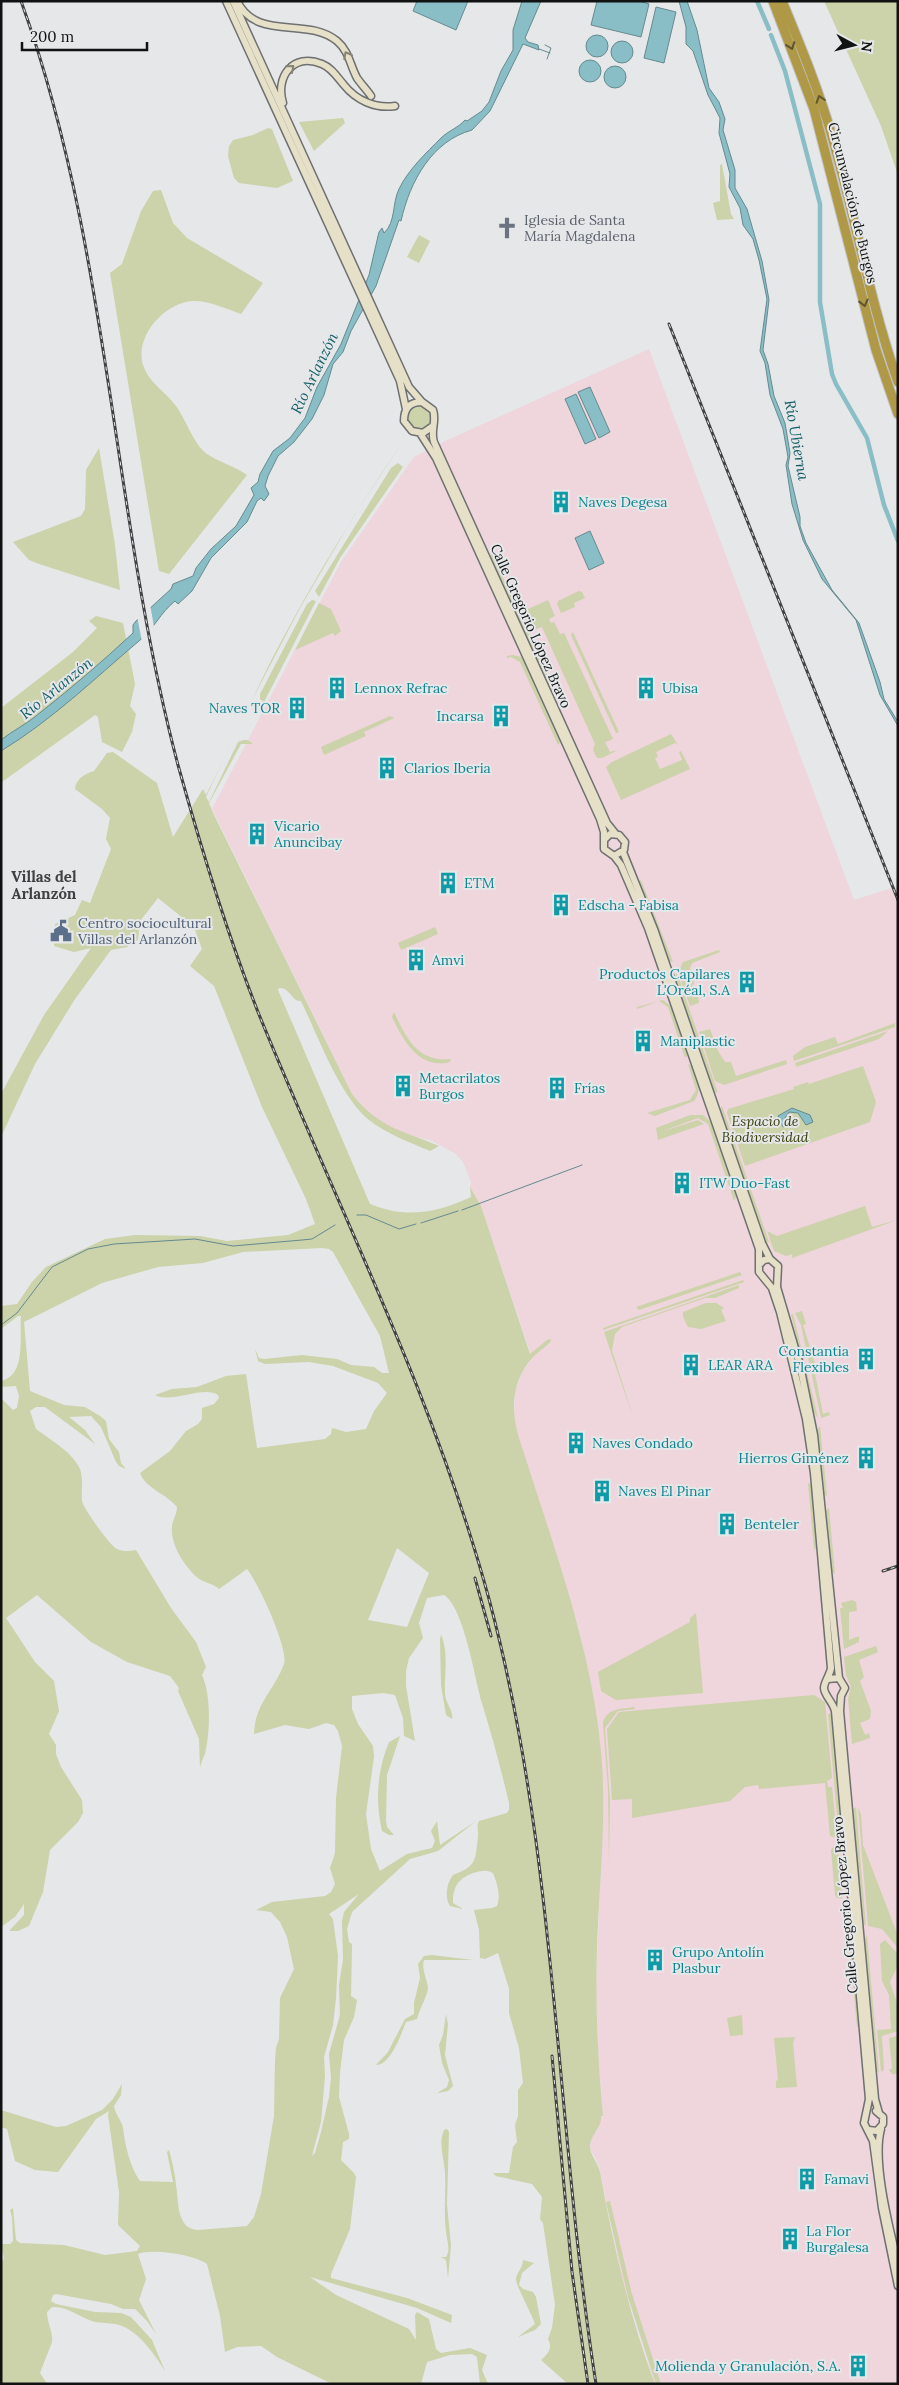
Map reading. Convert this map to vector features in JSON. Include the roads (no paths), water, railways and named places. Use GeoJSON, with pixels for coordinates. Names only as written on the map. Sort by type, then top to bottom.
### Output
{"type":"FeatureCollection","features":[{"type":"Feature","properties":{"kind":"highway","name":"Circunvalación de Burgos"},"geometry":{"type":"LineString","coordinates":[[773,1],[814,109],[876,350],[898,414]]}},
{"type":"Feature","properties":{"kind":"highway","name":"Circunvalación de Burgos"},"geometry":{"type":"LineString","coordinates":[[782,1],[814,81],[832,137],[884,339],[898,382]]}},
{"type":"Feature","properties":{"kind":"main road"},"geometry":{"type":"LineString","coordinates":[[226,1],[403,389],[406,424],[412,431],[420,433],[429,430],[433,426],[435,416],[433,410],[430,405],[422,402],[411,391],[233,1]]}},
{"type":"Feature","properties":{"kind":"main road"},"geometry":{"type":"LineString","coordinates":[[237,1],[248,15],[265,25],[307,28],[337,41],[345,49],[357,78],[371,96]]}},
{"type":"Feature","properties":{"kind":"main road"},"geometry":{"type":"LineString","coordinates":[[284,114],[280,93],[282,78],[291,67],[305,61],[322,64],[329,68],[349,91],[363,100],[378,106],[394,106]]}},
{"type":"Feature","properties":{"kind":"main road"},"geometry":{"type":"LineString","coordinates":[[406,409],[412,404],[422,402]]}},
{"type":"Feature","properties":{"kind":"main road","name":"Calle Gregorio López Bravo"},"geometry":{"type":"LineString","coordinates":[[433,426],[432,438],[437,450],[606,823],[615,834]]}},
{"type":"Feature","properties":{"kind":"main road","name":"Calle Gregorio López Bravo"},"geometry":{"type":"LineString","coordinates":[[420,433],[436,458],[600,819],[605,839]]}},
{"type":"Feature","properties":{"kind":"main road"},"geometry":{"type":"LineString","coordinates":[[615,834],[624,840],[622,852],[654,929],[762,1242],[770,1259],[777,1264],[777,1284],[800,1365],[813,1429],[839,1678],[844,1685],[841,1696],[830,1697],[824,1690],[831,1663],[808,1428],[788,1339],[772,1288],[759,1272],[758,1247],[652,940],[625,875],[614,856],[604,849],[605,839],[615,834]]}},
{"type":"Feature","properties":{"kind":"main road"},"geometry":{"type":"LineString","coordinates":[[614,856],[622,852]]}},
{"type":"Feature","properties":{"kind":"main road"},"geometry":{"type":"LineString","coordinates":[[759,1265],[764,1260],[770,1259]]}},
{"type":"Feature","properties":{"kind":"main road"},"geometry":{"type":"LineString","coordinates":[[763,1278],[771,1279],[777,1274]]}},
{"type":"Feature","properties":{"kind":"main road"},"geometry":{"type":"LineString","coordinates":[[828,1679],[839,1678]]}},
{"type":"Feature","properties":{"kind":"main road","name":"Calle Gregorio López Bravo"},"geometry":{"type":"LineString","coordinates":[[841,1696],[840,1711],[862,1964],[875,2099],[879,2112]]}},
{"type":"Feature","properties":{"kind":"main road","name":"Calle Gregorio López Bravo"},"geometry":{"type":"LineString","coordinates":[[830,1697],[835,1711],[869,2099],[868,2114]]}},
{"type":"Feature","properties":{"kind":"main road"},"geometry":{"type":"LineString","coordinates":[[898,2264],[883,2182],[879,2146],[884,2120],[879,2112],[868,2114],[864,2123],[869,2130],[874,2144],[882,2208],[898,2286]]}},
{"type":"Feature","properties":{"kind":"main road"},"geometry":{"type":"LineString","coordinates":[[869,2130],[881,2129]]}},
{"type":"Feature","properties":{"kind":"water"},"geometry":{"type":"Polygon","coordinates":[[[417,1],[468,1],[456,30],[413,11],[417,1]]]}},
{"type":"Feature","properties":{"kind":"water"},"geometry":{"type":"Polygon","coordinates":[[[522,1],[541,1],[525,38],[528,42],[538,45],[539,50],[523,44],[490,111],[472,130],[458,135],[434,153],[417,178],[410,191],[401,221],[399,220],[376,286],[351,331],[343,352],[333,364],[324,395],[312,419],[294,442],[278,456],[265,486],[269,494],[264,501],[261,498],[257,501],[247,522],[211,558],[192,591],[178,604],[175,601],[170,605],[144,637],[72,699],[38,726],[1,751],[1,740],[32,719],[121,644],[133,633],[133,625],[136,621],[171,589],[173,584],[193,576],[196,568],[211,549],[236,526],[254,495],[251,488],[258,482],[260,474],[273,451],[290,438],[305,418],[317,387],[341,344],[369,275],[379,232],[382,228],[384,233],[388,229],[397,194],[407,175],[441,138],[465,120],[467,121],[482,111],[489,102],[501,71],[513,50],[513,30],[522,1]]]}},
{"type":"Feature","properties":{"kind":"water"},"geometry":{"type":"Polygon","coordinates":[[[597,1],[639,1],[649,4],[641,37],[591,25],[597,1]]]}},
{"type":"Feature","properties":{"kind":"water"},"geometry":{"type":"Polygon","coordinates":[[[679,1],[687,1],[697,30],[709,88],[719,102],[725,119],[723,130],[735,170],[735,188],[747,209],[762,261],[769,300],[763,350],[768,364],[774,396],[785,423],[790,453],[788,466],[800,517],[800,526],[806,543],[832,590],[859,623],[880,682],[884,699],[898,722],[898,726],[880,695],[856,620],[822,579],[803,540],[792,504],[786,465],[788,457],[783,429],[770,395],[765,363],[760,351],[767,299],[759,260],[753,239],[743,225],[740,208],[729,187],[730,174],[719,133],[720,118],[708,95],[693,51],[686,44],[686,27],[679,1]]]}},
{"type":"Feature","properties":{"kind":"water"},"geometry":{"type":"Polygon","coordinates":[[[656,7],[676,12],[664,63],[644,58],[656,7]]]}},
{"type":"Feature","properties":{"kind":"water"},"geometry":{"type":"Polygon","coordinates":[[[597,35],[605,38],[608,46],[605,54],[597,57],[589,54],[586,46],[589,38],[597,35]]]}},
{"type":"Feature","properties":{"kind":"water"},"geometry":{"type":"Polygon","coordinates":[[[622,41],[630,44],[633,52],[630,60],[622,63],[614,60],[611,52],[614,44],[622,41]]]}},
{"type":"Feature","properties":{"kind":"water"},"geometry":{"type":"Polygon","coordinates":[[[590,60],[598,63],[601,71],[598,79],[590,82],[582,79],[579,71],[582,63],[590,60]]]}},
{"type":"Feature","properties":{"kind":"water"},"geometry":{"type":"Polygon","coordinates":[[[615,66],[623,69],[626,77],[623,85],[615,88],[607,85],[604,77],[607,69],[615,66]]]}},
{"type":"Feature","properties":{"kind":"water"},"geometry":{"type":"Polygon","coordinates":[[[590,387],[610,432],[599,438],[578,392],[590,387]]]}},
{"type":"Feature","properties":{"kind":"water"},"geometry":{"type":"Polygon","coordinates":[[[576,394],[596,439],[585,444],[565,399],[576,394]]]}},
{"type":"Feature","properties":{"kind":"water"},"geometry":{"type":"Polygon","coordinates":[[[590,531],[604,563],[589,570],[575,538],[590,531]]]}},
{"type":"Feature","properties":{"kind":"water"},"geometry":{"type":"Polygon","coordinates":[[[792,1108],[810,1115],[813,1122],[806,1125],[798,1113],[789,1112],[785,1118],[787,1125],[783,1127],[778,1116],[792,1108]]]}},
{"type":"Feature","properties":{"kind":"waterway"},"geometry":{"type":"LineString","coordinates":[[757,1],[769,29]]}},
{"type":"Feature","properties":{"kind":"waterway"},"geometry":{"type":"LineString","coordinates":[[771,35],[785,71],[820,204],[820,302],[832,374],[867,438],[884,505],[898,541]]}},
{"type":"Feature","properties":{"kind":"waterway"},"geometry":{"type":"LineString","coordinates":[[545,45],[551,48],[547,59]]}},
{"type":"Feature","properties":{"kind":"waterway"},"geometry":{"type":"LineString","coordinates":[[539,49],[550,53]]}},
{"type":"Feature","properties":{"kind":"waterway"},"geometry":{"type":"LineString","coordinates":[[462,1210],[582,1165]]}},
{"type":"Feature","properties":{"kind":"waterway"},"geometry":{"type":"LineString","coordinates":[[421,1223],[458,1211]]}},
{"type":"Feature","properties":{"kind":"waterway"},"geometry":{"type":"LineString","coordinates":[[357,1215],[366,1215],[399,1229],[416,1224]]}},
{"type":"Feature","properties":{"kind":"waterway"},"geometry":{"type":"LineString","coordinates":[[1,1325],[17,1313],[52,1267],[88,1249],[114,1244],[195,1239],[233,1246],[302,1240],[312,1239],[335,1225]]}},
{"type":"Feature","properties":{"kind":"railway"},"geometry":{"type":"LineString","coordinates":[[21,1],[51,95],[74,190],[93,285],[138,574],[156,670],[178,765],[196,827],[246,982],[382,1302],[441,1448],[489,1599],[512,1696],[529,1793],[553,1990],[582,2286],[596,2384]]}},
{"type":"Feature","properties":{"kind":"railway"},"geometry":{"type":"LineString","coordinates":[[669,324],[898,900]]}},
{"type":"Feature","properties":{"kind":"railway"},"geometry":{"type":"LineString","coordinates":[[883,1571],[898,1566]]}},
{"type":"Feature","properties":{"kind":"railway"},"geometry":{"type":"LineString","coordinates":[[475,1578],[491,1636]]}},
{"type":"Feature","properties":{"kind":"railway"},"geometry":{"type":"LineString","coordinates":[[552,2056],[572,2272],[588,2384]]}},
{"type":"Feature","properties":{"kind":"place","name":"Iglesia de Santa María Magdalena"},"geometry":{"type":"Point","coordinates":[507,228]}},
{"type":"Feature","properties":{"kind":"place","name":"Naves Degesa"},"geometry":{"type":"Point","coordinates":[561,502]}},
{"type":"Feature","properties":{"kind":"place","name":"Lennox Refrac"},"geometry":{"type":"Point","coordinates":[337,688]}},
{"type":"Feature","properties":{"kind":"place","name":"Ubisa"},"geometry":{"type":"Point","coordinates":[646,688]}},
{"type":"Feature","properties":{"kind":"place","name":"Naves TOR"},"geometry":{"type":"Point","coordinates":[297,708]}},
{"type":"Feature","properties":{"kind":"place","name":"Incarsa"},"geometry":{"type":"Point","coordinates":[501,716]}},
{"type":"Feature","properties":{"kind":"place","name":"Clarios Iberia"},"geometry":{"type":"Point","coordinates":[387,768]}},
{"type":"Feature","properties":{"kind":"place","name":"Vicario Anuncibay"},"geometry":{"type":"Point","coordinates":[257,834]}},
{"type":"Feature","properties":{"kind":"place","name":"ETM"},"geometry":{"type":"Point","coordinates":[448,883]}},
{"type":"Feature","properties":{"kind":"place","name":"Edscha - Fabisa"},"geometry":{"type":"Point","coordinates":[561,905]}},
{"type":"Feature","properties":{"kind":"place","name":"Centro sociocultural Villas del Arlanzón"},"geometry":{"type":"Point","coordinates":[61,931]}},
{"type":"Feature","properties":{"kind":"place","name":"Amvi"},"geometry":{"type":"Point","coordinates":[416,960]}},
{"type":"Feature","properties":{"kind":"place","name":"Productos Capilares L'Oréal, S.A"},"geometry":{"type":"Point","coordinates":[747,982]}},
{"type":"Feature","properties":{"kind":"place","name":"Maniplastic"},"geometry":{"type":"Point","coordinates":[643,1041]}},
{"type":"Feature","properties":{"kind":"place","name":"Metacrilatos Burgos"},"geometry":{"type":"Point","coordinates":[403,1086]}},
{"type":"Feature","properties":{"kind":"place","name":"Frías"},"geometry":{"type":"Point","coordinates":[557,1088]}},
{"type":"Feature","properties":{"kind":"place","name":"ITW Duo-Fast"},"geometry":{"type":"Point","coordinates":[682,1183]}},
{"type":"Feature","properties":{"kind":"place","name":"Constantia Flexibles"},"geometry":{"type":"Point","coordinates":[866,1359]}},
{"type":"Feature","properties":{"kind":"place","name":"LEAR ARA"},"geometry":{"type":"Point","coordinates":[691,1365]}},
{"type":"Feature","properties":{"kind":"place","name":"Naves Condado"},"geometry":{"type":"Point","coordinates":[576,1443]}},
{"type":"Feature","properties":{"kind":"place","name":"Hierros Giménez"},"geometry":{"type":"Point","coordinates":[866,1458]}},
{"type":"Feature","properties":{"kind":"place","name":"Naves El Pinar"},"geometry":{"type":"Point","coordinates":[602,1491]}},
{"type":"Feature","properties":{"kind":"place","name":"Benteler"},"geometry":{"type":"Point","coordinates":[727,1524]}},
{"type":"Feature","properties":{"kind":"place","name":"Grupo Antolín Plasbur"},"geometry":{"type":"Point","coordinates":[655,1960]}},
{"type":"Feature","properties":{"kind":"place","name":"Famavi"},"geometry":{"type":"Point","coordinates":[807,2179]}},
{"type":"Feature","properties":{"kind":"place","name":"La Flor Burgalesa"},"geometry":{"type":"Point","coordinates":[790,2239]}},
{"type":"Feature","properties":{"kind":"place","name":"Molienda y Granulación, S.A."},"geometry":{"type":"Point","coordinates":[858,2366]}},
{"type":"Feature","properties":{"kind":"district","name":"Villas del Arlanzón"},"geometry":{"type":"Point","coordinates":[44,884]}},
{"type":"Feature","properties":{"kind":"water label","name":"Río Arlanzón"},"geometry":{"type":"Point","coordinates":[314,373]}},
{"type":"Feature","properties":{"kind":"water label","name":"Río Ubierna"},"geometry":{"type":"Point","coordinates":[797,440]}},
{"type":"Feature","properties":{"kind":"water label","name":"Río Arlanzón"},"geometry":{"type":"Point","coordinates":[56,688]}},
{"type":"Feature","properties":{"kind":"park label","name":"Espacio de Biodiversidad"},"geometry":{"type":"Point","coordinates":[765,1130]}}]}
